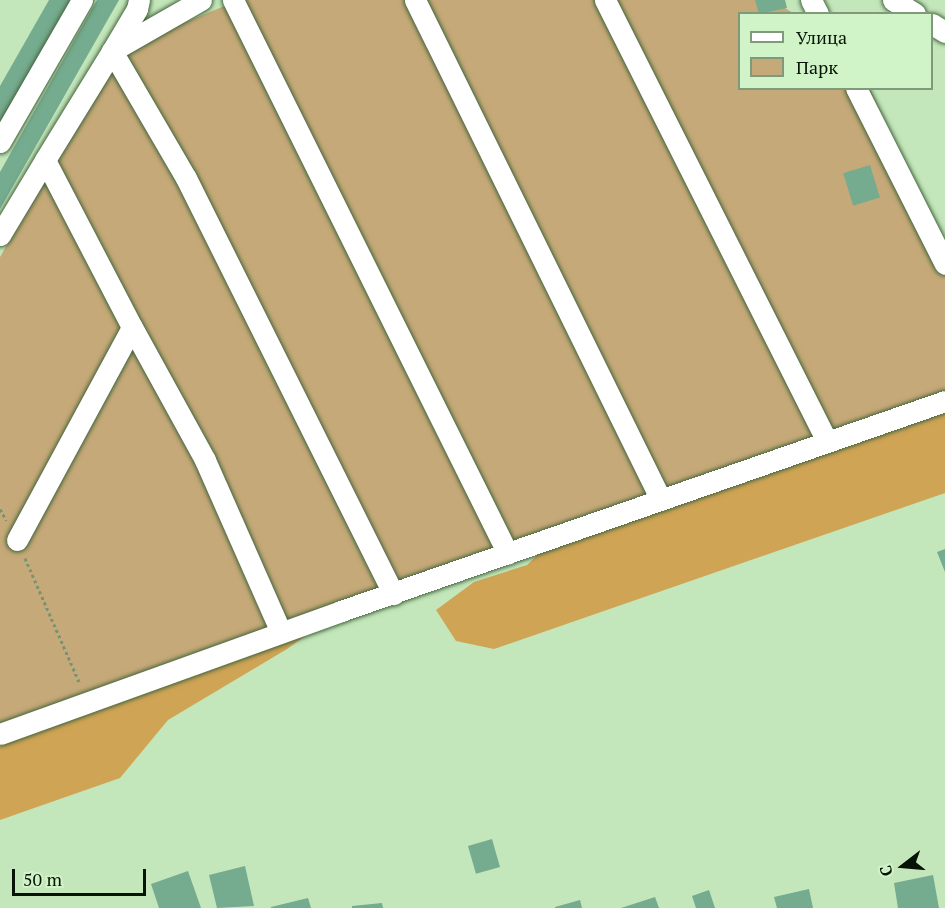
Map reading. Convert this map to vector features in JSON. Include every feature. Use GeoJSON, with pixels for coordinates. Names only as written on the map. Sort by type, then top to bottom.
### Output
{"type":"FeatureCollection","features":[{"type":"Feature","properties":{"kind":"street"},"geometry":{"type":"LineString","coordinates":[[0,142],[82,0]]}},
{"type":"Feature","properties":{"kind":"street"},"geometry":{"type":"LineString","coordinates":[[1,229],[112,51],[136,9],[138,0]]}},
{"type":"Feature","properties":{"kind":"street"},"geometry":{"type":"LineString","coordinates":[[112,51],[201,0]]}},
{"type":"Feature","properties":{"kind":"street"},"geometry":{"type":"LineString","coordinates":[[233,0],[508,554]]}},
{"type":"Feature","properties":{"kind":"street"},"geometry":{"type":"LineString","coordinates":[[415,0],[661,500]]}},
{"type":"Feature","properties":{"kind":"street"},"geometry":{"type":"LineString","coordinates":[[605,0],[827,441]]}},
{"type":"Feature","properties":{"kind":"street"},"geometry":{"type":"LineString","coordinates":[[893,0],[912,12]]}},
{"type":"Feature","properties":{"kind":"street"},"geometry":{"type":"LineString","coordinates":[[112,51],[186,178],[393,594]]}},
{"type":"Feature","properties":{"kind":"street"},"geometry":{"type":"LineString","coordinates":[[857,90],[945,264]]}},
{"type":"Feature","properties":{"kind":"street"},"geometry":{"type":"LineString","coordinates":[[45,160],[132,327],[205,460],[281,632]]}},
{"type":"Feature","properties":{"kind":"street"},"geometry":{"type":"LineString","coordinates":[[17,540],[132,327]]}},
{"type":"Feature","properties":{"kind":"street"},"geometry":{"type":"LineString","coordinates":[[0,734],[281,632],[945,401]]}},
{"type":"Feature","properties":{"kind":"path"},"geometry":{"type":"LineString","coordinates":[[0,509],[17,540],[88,702]]}},
{"type":"Feature","properties":{"kind":"green space"},"geometry":{"type":"Polygon","coordinates":[[[239,0],[772,0],[791,12],[738,12],[738,90],[870,90],[945,252],[945,401],[0,734],[0,257],[118,50],[239,0]]]}},
{"type":"Feature","properties":{"kind":"shaded area"},"geometry":{"type":"Polygon","coordinates":[[[945,401],[945,493],[494,649],[456,641],[436,610],[474,582],[527,565],[556,537],[945,401]]]}},
{"type":"Feature","properties":{"kind":"shaded area"},"geometry":{"type":"Polygon","coordinates":[[[341,611],[287,649],[168,720],[120,778],[0,820],[0,734],[341,611]]]}},
{"type":"Feature","properties":{"kind":"building"},"geometry":{"type":"Polygon","coordinates":[[[49,0],[71,0],[0,123],[0,86],[49,0]]]}},
{"type":"Feature","properties":{"kind":"building"},"geometry":{"type":"Polygon","coordinates":[[[97,0],[119,0],[0,209],[0,172],[97,0]]]}},
{"type":"Feature","properties":{"kind":"building"},"geometry":{"type":"Polygon","coordinates":[[[755,0],[785,0],[787,8],[758,12],[755,0]]]}},
{"type":"Feature","properties":{"kind":"building"},"geometry":{"type":"Polygon","coordinates":[[[870,165],[880,198],[853,206],[843,173],[870,165]]]}},
{"type":"Feature","properties":{"kind":"building"},"geometry":{"type":"Polygon","coordinates":[[[945,549],[945,572],[937,552],[945,549]]]}},
{"type":"Feature","properties":{"kind":"building"},"geometry":{"type":"Polygon","coordinates":[[[492,839],[500,867],[476,874],[468,846],[492,839]]]}},
{"type":"Feature","properties":{"kind":"building"},"geometry":{"type":"Polygon","coordinates":[[[245,866],[254,906],[217,908],[209,875],[245,866]]]}},
{"type":"Feature","properties":{"kind":"building"},"geometry":{"type":"Polygon","coordinates":[[[188,871],[201,908],[159,908],[151,884],[188,871]]]}},
{"type":"Feature","properties":{"kind":"building"},"geometry":{"type":"Polygon","coordinates":[[[933,875],[939,908],[898,908],[894,883],[933,875]]]}},
{"type":"Feature","properties":{"kind":"building"},"geometry":{"type":"Polygon","coordinates":[[[809,889],[813,908],[777,908],[774,897],[809,889]]]}},
{"type":"Feature","properties":{"kind":"building"},"geometry":{"type":"Polygon","coordinates":[[[709,890],[715,908],[696,908],[692,896],[709,890]]]}},
{"type":"Feature","properties":{"kind":"building"},"geometry":{"type":"Polygon","coordinates":[[[655,897],[659,908],[621,908],[655,897]]]}},
{"type":"Feature","properties":{"kind":"building"},"geometry":{"type":"Polygon","coordinates":[[[308,898],[311,908],[271,908],[271,907],[308,898]]]}},
{"type":"Feature","properties":{"kind":"building"},"geometry":{"type":"Polygon","coordinates":[[[580,900],[582,908],[555,908],[555,907],[580,900]]]}},
{"type":"Feature","properties":{"kind":"building"},"geometry":{"type":"Polygon","coordinates":[[[382,903],[383,908],[352,908],[352,906],[382,903]]]}}]}
